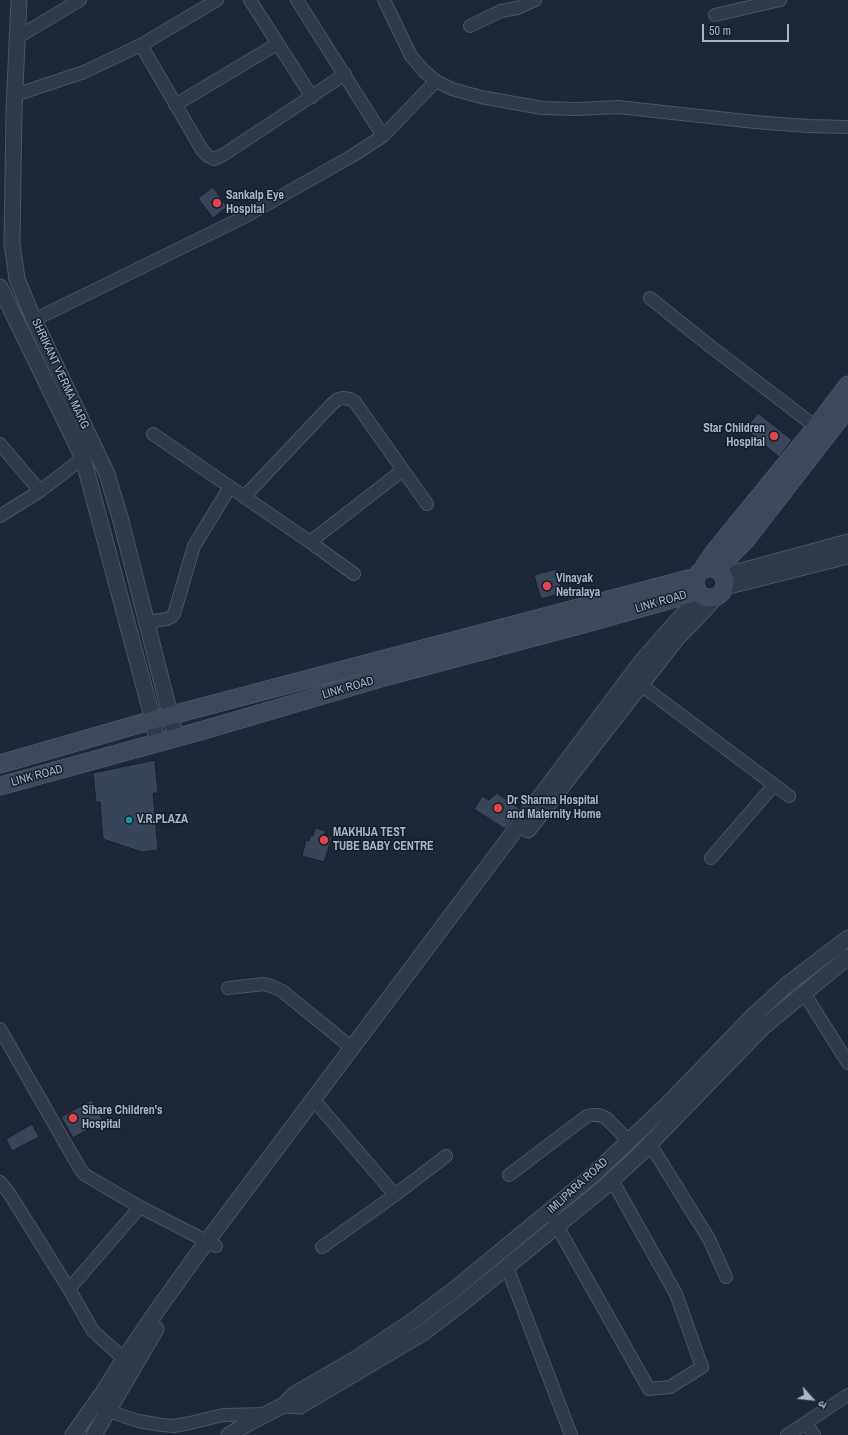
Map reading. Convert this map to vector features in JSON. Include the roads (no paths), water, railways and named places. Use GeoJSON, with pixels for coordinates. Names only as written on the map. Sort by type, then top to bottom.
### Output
{"type":"FeatureCollection","features":[{"type":"Feature","properties":{"kind":"main road"},"geometry":{"type":"LineString","coordinates":[[710,583],[714,552],[816,427],[848,385]]}},
{"type":"Feature","properties":{"kind":"main road"},"geometry":{"type":"LineString","coordinates":[[710,583],[746,540],[848,408]]}},
{"type":"Feature","properties":{"kind":"main road","name":"LINK ROAD"},"geometry":{"type":"LineString","coordinates":[[0,764],[153,720],[710,583]]}},
{"type":"Feature","properties":{"kind":"main road","name":"LINK ROAD"},"geometry":{"type":"LineString","coordinates":[[0,786],[176,738],[388,676],[587,623],[710,583]]}},
{"type":"Feature","properties":{"kind":"street","name":"SHRIKANT VERMA MARG"},"geometry":{"type":"LineString","coordinates":[[19,0],[15,95],[12,243],[17,279],[34,320],[107,474],[121,521],[176,738]]}},
{"type":"Feature","properties":{"kind":"street"},"geometry":{"type":"LineString","coordinates":[[18,37],[80,0]]}},
{"type":"Feature","properties":{"kind":"street"},"geometry":{"type":"LineString","coordinates":[[15,95],[84,72],[140,45],[217,0]]}},
{"type":"Feature","properties":{"kind":"street"},"geometry":{"type":"LineString","coordinates":[[250,0],[312,97]]}},
{"type":"Feature","properties":{"kind":"street"},"geometry":{"type":"LineString","coordinates":[[298,0],[383,136]]}},
{"type":"Feature","properties":{"kind":"street"},"geometry":{"type":"LineString","coordinates":[[384,0],[411,56],[424,71],[436,81],[452,89],[481,97],[542,108],[576,109],[618,107],[755,122],[848,127]]}},
{"type":"Feature","properties":{"kind":"street"},"geometry":{"type":"LineString","coordinates":[[470,26],[501,11],[517,8],[535,0]]}},
{"type":"Feature","properties":{"kind":"street"},"geometry":{"type":"LineString","coordinates":[[715,15],[780,0]]}},
{"type":"Feature","properties":{"kind":"street"},"geometry":{"type":"LineString","coordinates":[[175,105],[277,44]]}},
{"type":"Feature","properties":{"kind":"street"},"geometry":{"type":"LineString","coordinates":[[140,45],[202,150],[214,159],[223,155],[345,74]]}},
{"type":"Feature","properties":{"kind":"street"},"geometry":{"type":"LineString","coordinates":[[34,320],[246,216],[352,156],[383,136],[436,81]]}},
{"type":"Feature","properties":{"kind":"street","name":"SHRIKANT VERMA MARG"},"geometry":{"type":"LineString","coordinates":[[0,286],[83,458],[153,720],[157,743]]}},
{"type":"Feature","properties":{"kind":"street"},"geometry":{"type":"LineString","coordinates":[[650,298],[816,427]]}},
{"type":"Feature","properties":{"kind":"street"},"geometry":{"type":"LineString","coordinates":[[244,497],[332,404],[338,399],[343,398],[350,399],[355,402],[427,504]]}},
{"type":"Feature","properties":{"kind":"street"},"geometry":{"type":"LineString","coordinates":[[153,434],[354,574]]}},
{"type":"Feature","properties":{"kind":"street"},"geometry":{"type":"LineString","coordinates":[[0,444],[40,491]]}},
{"type":"Feature","properties":{"kind":"street"},"geometry":{"type":"LineString","coordinates":[[0,516],[40,491],[83,458]]}},
{"type":"Feature","properties":{"kind":"street"},"geometry":{"type":"LineString","coordinates":[[310,542],[403,470]]}},
{"type":"Feature","properties":{"kind":"street"},"geometry":{"type":"LineString","coordinates":[[147,622],[171,618],[174,614],[194,546],[230,487]]}},
{"type":"Feature","properties":{"kind":"street","name":"LINK ROAD"},"geometry":{"type":"LineString","coordinates":[[710,583],[848,542]]}},
{"type":"Feature","properties":{"kind":"street","name":"LINK ROAD"},"geometry":{"type":"LineString","coordinates":[[710,583],[848,556]]}},
{"type":"Feature","properties":{"kind":"street"},"geometry":{"type":"LineString","coordinates":[[94,1435],[101,1408],[124,1359],[158,1309],[212,1243],[319,1106],[401,995],[678,637],[696,620],[710,583]]}},
{"type":"Feature","properties":{"kind":"street"},"geometry":{"type":"LineString","coordinates":[[73,1435],[101,1408],[156,1329],[212,1243],[352,1048],[641,662],[710,583]]}},
{"type":"Feature","properties":{"kind":"street"},"geometry":{"type":"LineString","coordinates":[[641,685],[789,796]]}},
{"type":"Feature","properties":{"kind":"street"},"geometry":{"type":"LineString","coordinates":[[711,858],[774,785]]}},
{"type":"Feature","properties":{"kind":"street","name":"IMLIPARA ROAD"},"geometry":{"type":"LineString","coordinates":[[229,1435],[284,1405],[295,1394],[357,1358],[414,1320],[455,1289],[593,1175],[628,1140],[668,1104],[754,1015],[788,984],[848,938]]}},
{"type":"Feature","properties":{"kind":"street","name":"IMLIPARA ROAD"},"geometry":{"type":"LineString","coordinates":[[284,1405],[300,1406],[417,1337],[465,1301],[612,1180],[650,1144],[763,1027],[848,957]]}},
{"type":"Feature","properties":{"kind":"street"},"geometry":{"type":"LineString","coordinates":[[228,988],[264,984],[282,991],[352,1048]]}},
{"type":"Feature","properties":{"kind":"street"},"geometry":{"type":"LineString","coordinates":[[804,993],[848,1063]]}},
{"type":"Feature","properties":{"kind":"street"},"geometry":{"type":"LineString","coordinates":[[0,1029],[79,1167],[92,1179],[140,1206],[212,1243]]}},
{"type":"Feature","properties":{"kind":"street"},"geometry":{"type":"LineString","coordinates":[[319,1106],[395,1196]]}},
{"type":"Feature","properties":{"kind":"street"},"geometry":{"type":"LineString","coordinates":[[509,1175],[587,1116],[599,1115],[606,1118],[628,1140]]}},
{"type":"Feature","properties":{"kind":"street"},"geometry":{"type":"LineString","coordinates":[[650,1144],[709,1239],[726,1277]]}},
{"type":"Feature","properties":{"kind":"street"},"geometry":{"type":"LineString","coordinates":[[322,1247],[395,1196],[446,1156]]}},
{"type":"Feature","properties":{"kind":"street"},"geometry":{"type":"LineString","coordinates":[[549,1212],[649,1389],[670,1387],[702,1367],[676,1294],[612,1180]]}},
{"type":"Feature","properties":{"kind":"street"},"geometry":{"type":"LineString","coordinates":[[0,1182],[4,1197],[69,1289],[93,1331],[124,1359]]}},
{"type":"Feature","properties":{"kind":"street"},"geometry":{"type":"LineString","coordinates":[[69,1289],[140,1206]]}},
{"type":"Feature","properties":{"kind":"street"},"geometry":{"type":"LineString","coordinates":[[507,1267],[571,1435]]}},
{"type":"Feature","properties":{"kind":"street"},"geometry":{"type":"LineString","coordinates":[[786,1435],[848,1395]]}},
{"type":"Feature","properties":{"kind":"street"},"geometry":{"type":"LineString","coordinates":[[101,1408],[138,1422],[162,1426],[174,1426],[223,1415],[266,1414]]}},
{"type":"Feature","properties":{"kind":"street"},"geometry":{"type":"LineString","coordinates":[[806,1423],[814,1435]]}},
{"type":"Feature","properties":{"kind":"place","name":"Sankalp Eye Hospital"},"geometry":{"type":"Point","coordinates":[217,203]}},
{"type":"Feature","properties":{"kind":"place","name":"Star Children Hospital"},"geometry":{"type":"Point","coordinates":[774,436]}},
{"type":"Feature","properties":{"kind":"place","name":"Vinayak Netralaya"},"geometry":{"type":"Point","coordinates":[547,586]}},
{"type":"Feature","properties":{"kind":"place","name":"Dr Sharma Hospital and Maternity Home"},"geometry":{"type":"Point","coordinates":[498,808]}},
{"type":"Feature","properties":{"kind":"place","name":"V.R.PLAZA"},"geometry":{"type":"Point","coordinates":[129,820]}},
{"type":"Feature","properties":{"kind":"place","name":"MAKHIJA TEST TUBE BABY CENTRE"},"geometry":{"type":"Point","coordinates":[324,840]}},
{"type":"Feature","properties":{"kind":"place","name":"Sihare Children's Hospital"},"geometry":{"type":"Point","coordinates":[73,1118]}}]}
